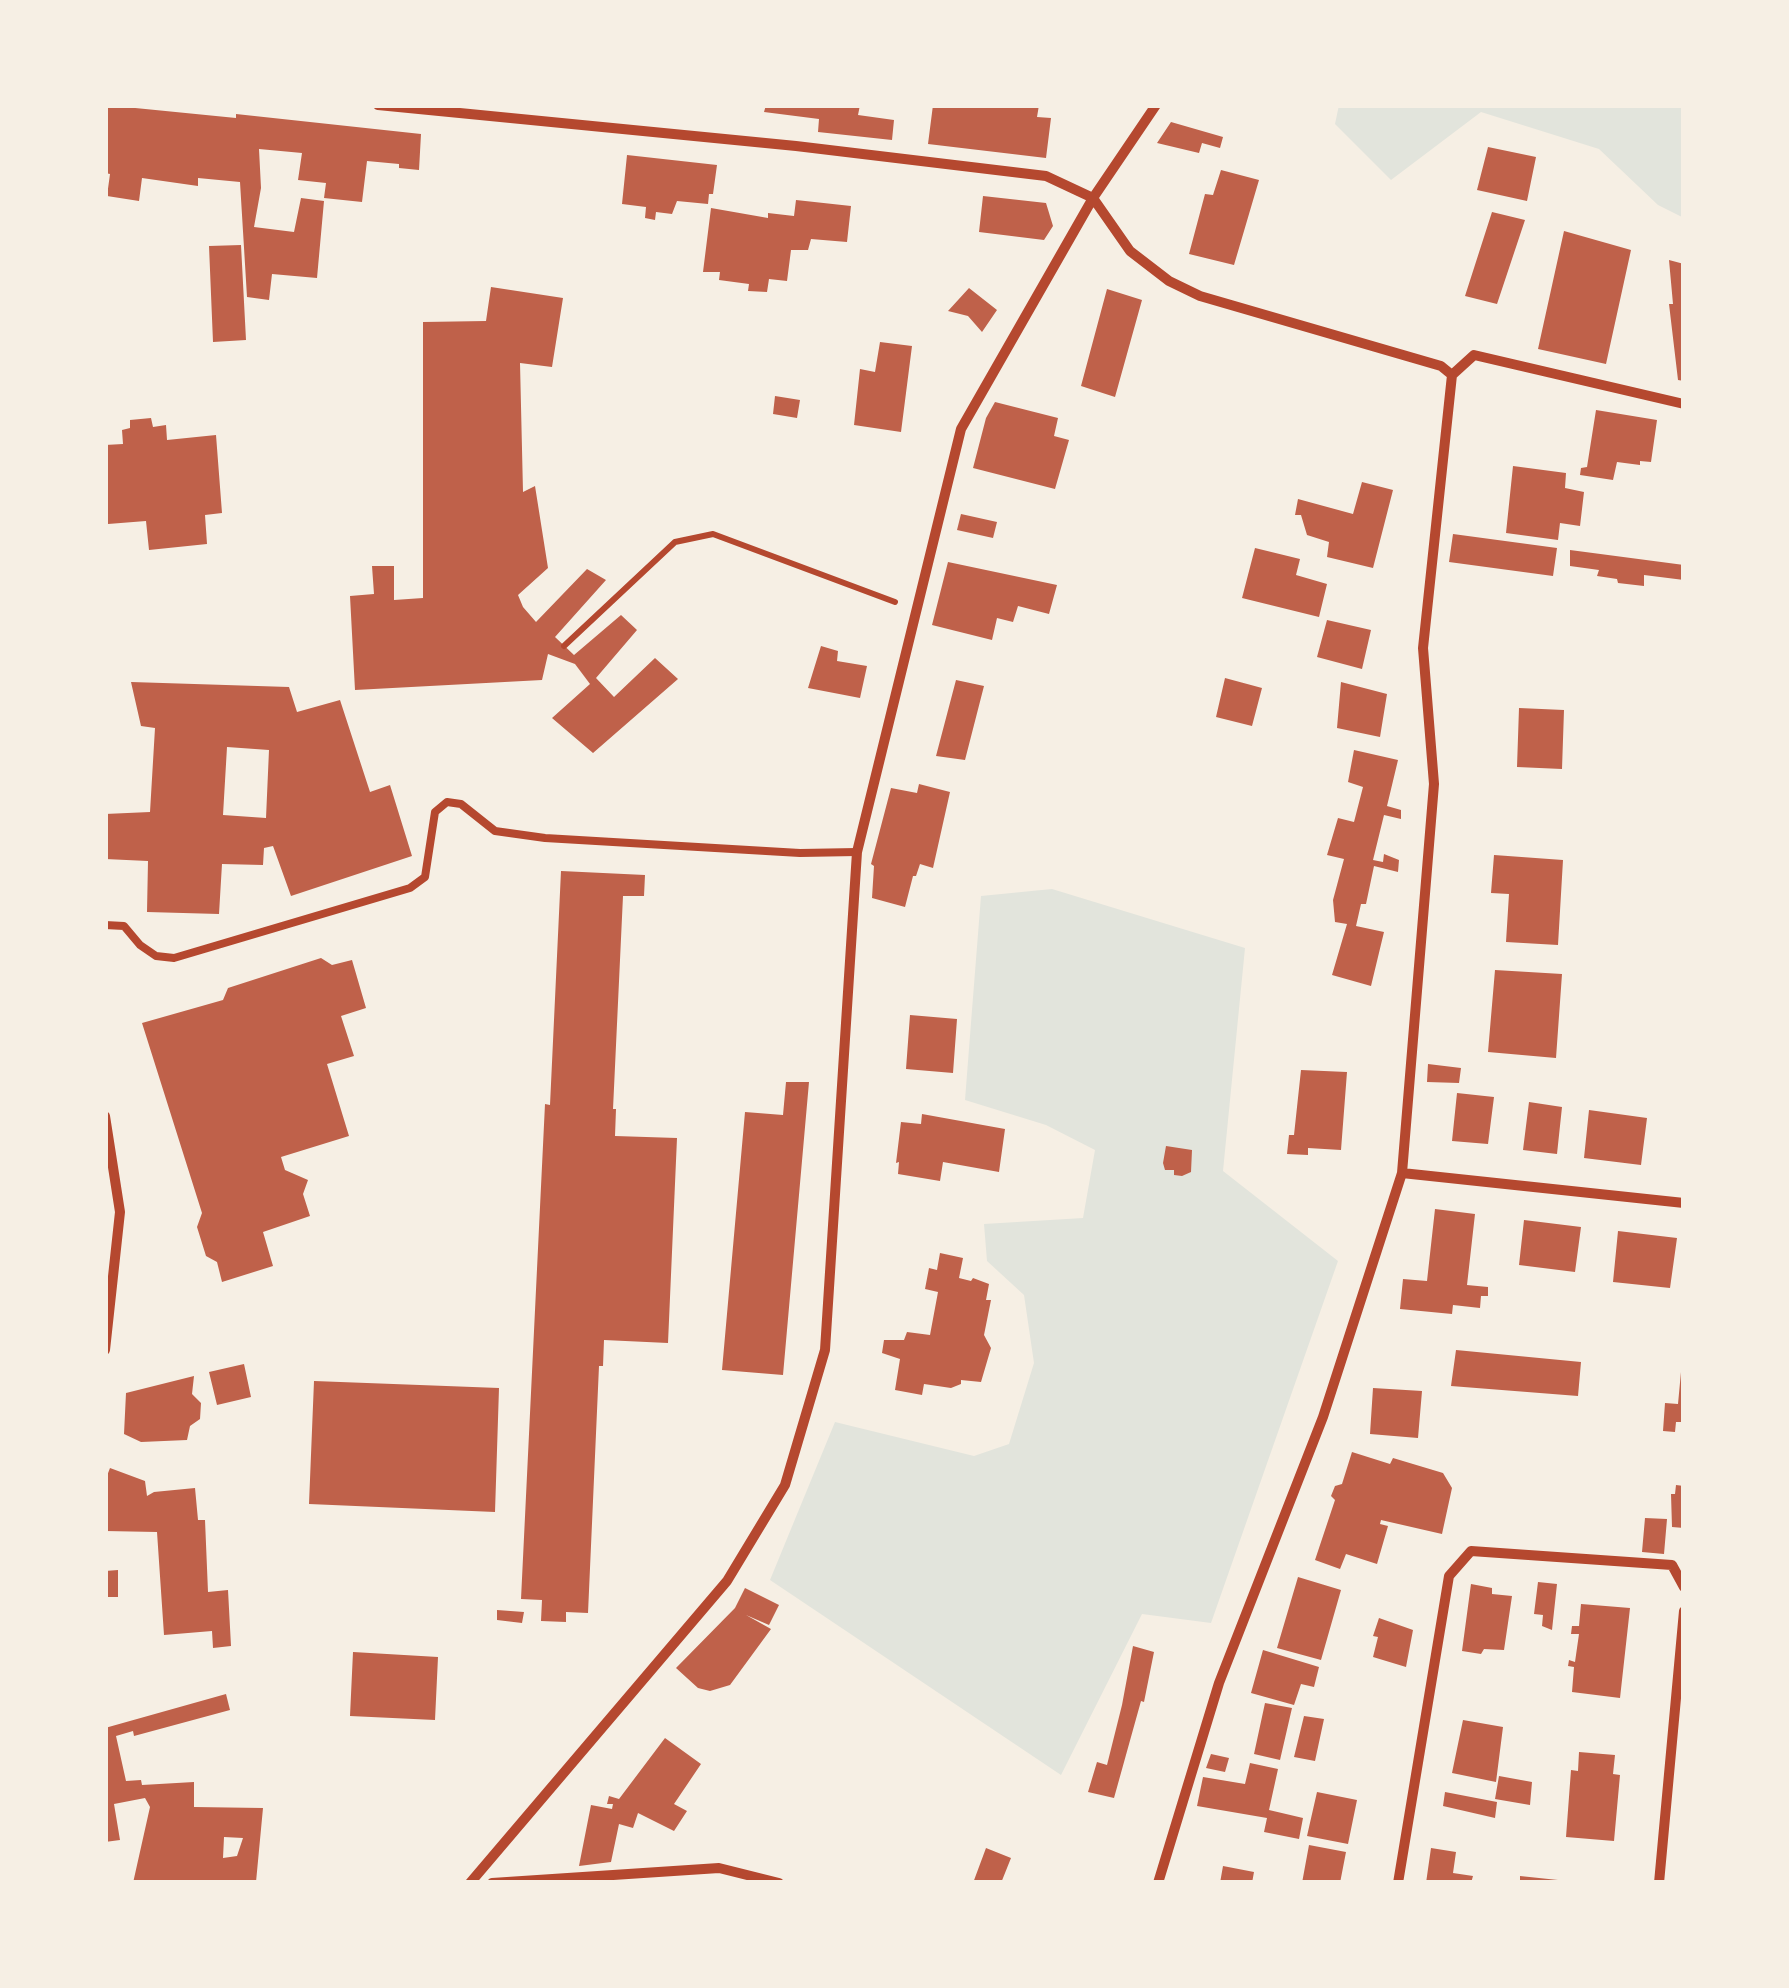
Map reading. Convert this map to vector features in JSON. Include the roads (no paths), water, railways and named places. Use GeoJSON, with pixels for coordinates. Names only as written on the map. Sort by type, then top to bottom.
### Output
{"type":"FeatureCollection","features":[{"type":"Feature","properties":{"kind":"street"},"geometry":{"type":"LineString","coordinates":[[378,105],[796,146],[1046,176],[1093,198],[1130,251],[1169,281],[1200,296],[1442,366],[1452,375]]}},
{"type":"Feature","properties":{"kind":"street"},"geometry":{"type":"LineString","coordinates":[[470,1883],[727,1581],[785,1485],[825,1350],[857,852],[962,429],[1093,198],[1156,105]]}},
{"type":"Feature","properties":{"kind":"street"},"geometry":{"type":"LineString","coordinates":[[1158,1883],[1220,1683],[1323,1417],[1402,1173],[1434,784],[1422,648],[1452,375],[1474,355],[1684,404]]}},
{"type":"Feature","properties":{"kind":"street"},"geometry":{"type":"LineString","coordinates":[[105,1116],[120,1212],[105,1350]]}},
{"type":"Feature","properties":{"kind":"street"},"geometry":{"type":"LineString","coordinates":[[1402,1173],[1684,1203]]}},
{"type":"Feature","properties":{"kind":"street"},"geometry":{"type":"LineString","coordinates":[[1398,1883],[1449,1576],[1471,1551],[1672,1565],[1684,1587]]}},
{"type":"Feature","properties":{"kind":"street"},"geometry":{"type":"LineString","coordinates":[[1659,1883],[1684,1611]]}},
{"type":"Feature","properties":{"kind":"street"},"geometry":{"type":"LineString","coordinates":[[492,1883],[719,1868],[779,1883]]}},
{"type":"Feature","properties":{"kind":"lane"},"geometry":{"type":"LineString","coordinates":[[105,924],[124,926],[156,956],[174,958],[410,888],[425,877],[435,812],[447,802],[461,804],[495,831],[546,838],[800,853],[857,852]]}}]}
